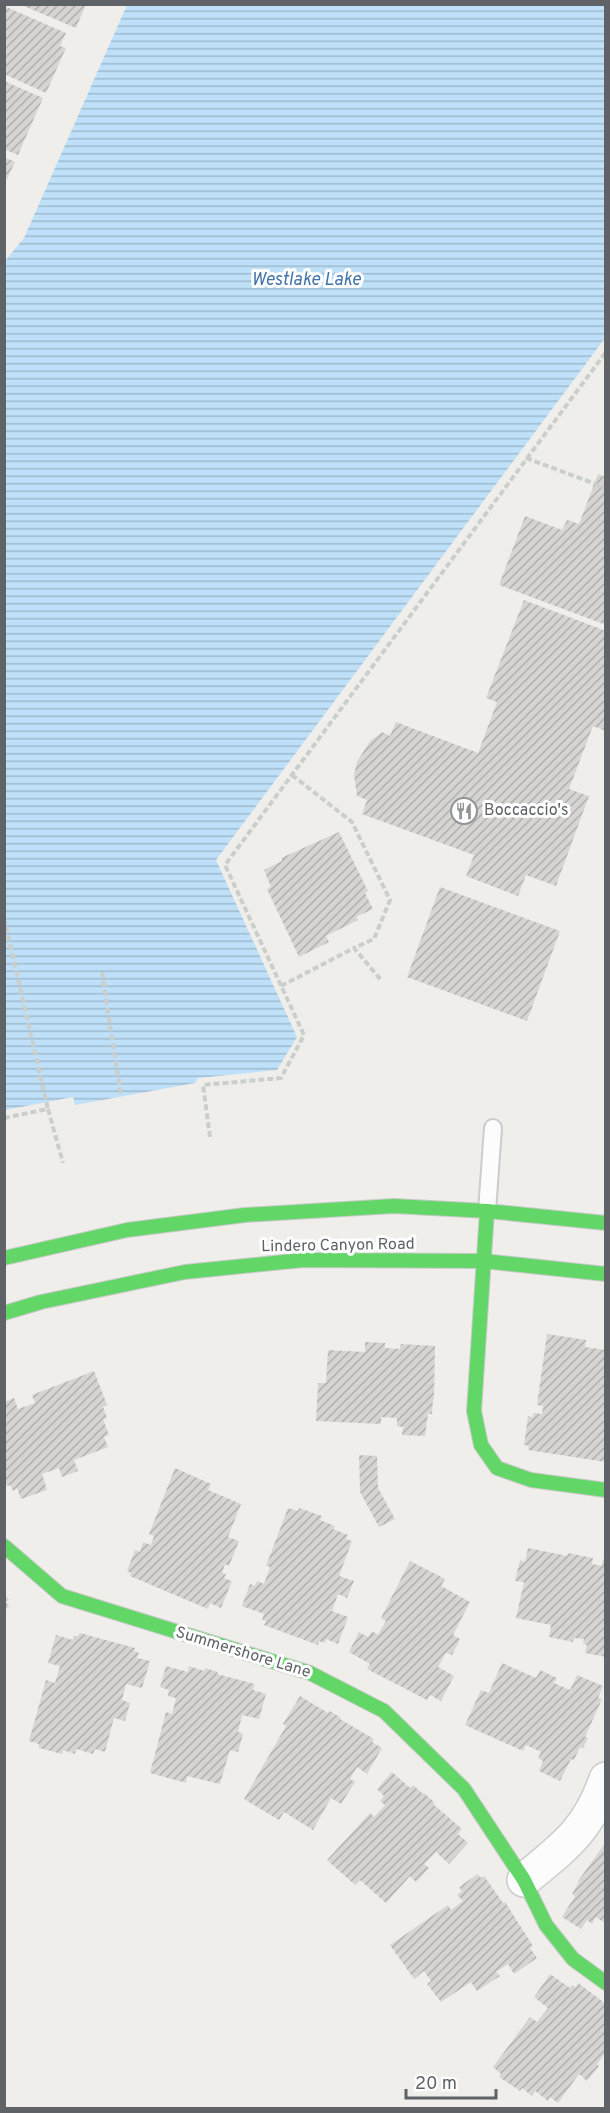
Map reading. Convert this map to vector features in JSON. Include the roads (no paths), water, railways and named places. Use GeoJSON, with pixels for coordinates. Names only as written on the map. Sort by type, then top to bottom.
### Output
{"type":"FeatureCollection","features":[{"type":"Feature","properties":{"kind":"street","name":"Lindero Canyon Road"},"geometry":{"type":"LineString","coordinates":[[4,1258],[127,1230],[245,1215],[394,1206],[487,1211],[606,1223]]}},
{"type":"Feature","properties":{"kind":"street"},"geometry":{"type":"LineString","coordinates":[[487,1211],[474,1411],[481,1445],[497,1468],[531,1480],[606,1490]]}},
{"type":"Feature","properties":{"kind":"street","name":"Lindero Canyon Road"},"geometry":{"type":"LineString","coordinates":[[4,1312],[185,1272],[303,1260],[483,1261],[606,1274]]}},
{"type":"Feature","properties":{"kind":"street","name":"Summershore Lane"},"geometry":{"type":"LineString","coordinates":[[4,1546],[62,1596],[310,1673],[384,1711],[464,1789],[524,1880],[546,1925],[573,1959],[606,1983]]}},
{"type":"Feature","properties":{"kind":"street"},"geometry":{"type":"LineString","coordinates":[[524,1880],[572,1840],[585,1824],[606,1779]]}},
{"type":"Feature","properties":{"kind":"lane"},"geometry":{"type":"LineString","coordinates":[[487,1211],[493,1128]]}},
{"type":"Feature","properties":{"kind":"water","name":"Westlake Lake"},"geometry":{"type":"Polygon","coordinates":[[[127,5],[605,5],[605,338],[216,860],[297,1037],[277,1070],[198,1078],[195,1083],[75,1105],[73,1097],[5,1110],[5,261],[24,238],[127,5]]]}},
{"type":"Feature","properties":{"kind":"place","name":"Boccaccio's"},"geometry":{"type":"Point","coordinates":[464,811]}}]}
